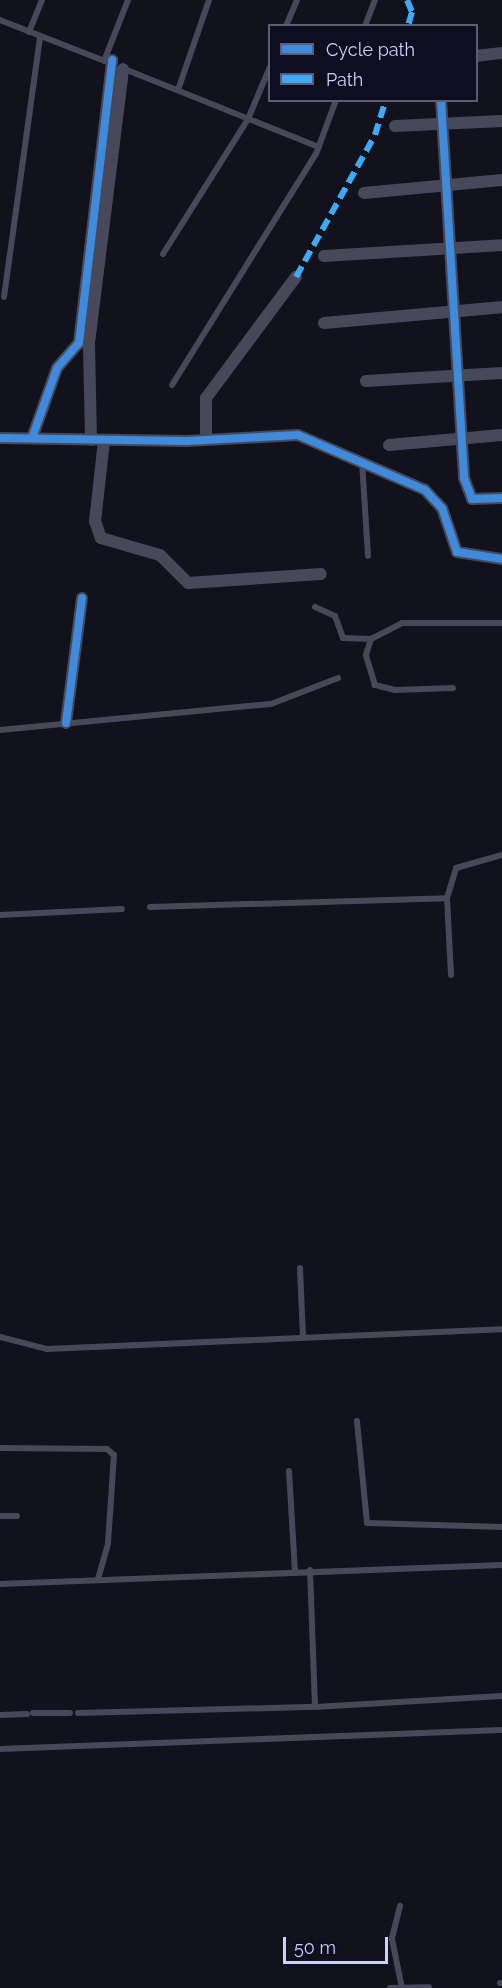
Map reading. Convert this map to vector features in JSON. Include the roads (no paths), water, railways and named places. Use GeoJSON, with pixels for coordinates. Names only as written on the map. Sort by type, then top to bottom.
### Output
{"type":"FeatureCollection","features":[{"type":"Feature","properties":{"kind":"street"},"geometry":{"type":"LineString","coordinates":[[478,56],[502,53]]}},
{"type":"Feature","properties":{"kind":"street"},"geometry":{"type":"LineString","coordinates":[[32,438],[57,368],[79,343],[109,62]]}},
{"type":"Feature","properties":{"kind":"street"},"geometry":{"type":"LineString","coordinates":[[123,69],[89,343],[98,440],[95,521],[101,538],[160,555],[188,583],[321,574]]}},
{"type":"Feature","properties":{"kind":"street"},"geometry":{"type":"LineString","coordinates":[[441,102],[466,493],[472,499],[502,498]]}},
{"type":"Feature","properties":{"kind":"street"},"geometry":{"type":"LineString","coordinates":[[395,126],[502,120]]}},
{"type":"Feature","properties":{"kind":"street"},"geometry":{"type":"LineString","coordinates":[[364,193],[502,180]]}},
{"type":"Feature","properties":{"kind":"street"},"geometry":{"type":"LineString","coordinates":[[324,256],[502,245]]}},
{"type":"Feature","properties":{"kind":"street"},"geometry":{"type":"LineString","coordinates":[[206,440],[206,398],[296,277]]}},
{"type":"Feature","properties":{"kind":"street"},"geometry":{"type":"LineString","coordinates":[[324,323],[454,309],[502,307]]}},
{"type":"Feature","properties":{"kind":"street"},"geometry":{"type":"LineString","coordinates":[[366,381],[502,373]]}},
{"type":"Feature","properties":{"kind":"street"},"geometry":{"type":"LineString","coordinates":[[0,438],[206,440],[298,435],[425,490],[442,508],[457,552],[502,559]]}},
{"type":"Feature","properties":{"kind":"street"},"geometry":{"type":"LineString","coordinates":[[389,445],[502,435]]}},
{"type":"Feature","properties":{"kind":"street"},"geometry":{"type":"LineString","coordinates":[[66,723],[82,598]]}},
{"type":"Feature","properties":{"kind":"lane"},"geometry":{"type":"LineString","coordinates":[[30,32],[42,0]]}},
{"type":"Feature","properties":{"kind":"lane"},"geometry":{"type":"LineString","coordinates":[[109,62],[128,0]]}},
{"type":"Feature","properties":{"kind":"lane"},"geometry":{"type":"LineString","coordinates":[[178,90],[209,0]]}},
{"type":"Feature","properties":{"kind":"lane"},"geometry":{"type":"LineString","coordinates":[[287,24],[297,0]]}},
{"type":"Feature","properties":{"kind":"lane"},"geometry":{"type":"LineString","coordinates":[[366,24],[375,0]]}},
{"type":"Feature","properties":{"kind":"lane"},"geometry":{"type":"LineString","coordinates":[[0,20],[319,147]]}},
{"type":"Feature","properties":{"kind":"lane"},"geometry":{"type":"LineString","coordinates":[[4,297],[40,36]]}},
{"type":"Feature","properties":{"kind":"lane"},"geometry":{"type":"LineString","coordinates":[[163,254],[248,118],[268,71]]}},
{"type":"Feature","properties":{"kind":"lane"},"geometry":{"type":"LineString","coordinates":[[172,386],[319,147],[335,102]]}},
{"type":"Feature","properties":{"kind":"lane"},"geometry":{"type":"LineString","coordinates":[[362,461],[369,556]]}},
{"type":"Feature","properties":{"kind":"lane"},"geometry":{"type":"LineString","coordinates":[[315,607],[335,616],[343,638],[371,639],[402,623],[502,623]]}},
{"type":"Feature","properties":{"kind":"lane"},"geometry":{"type":"LineString","coordinates":[[371,639],[366,655],[375,685],[395,690],[453,688]]}},
{"type":"Feature","properties":{"kind":"lane"},"geometry":{"type":"LineString","coordinates":[[0,730],[271,704],[338,678]]}},
{"type":"Feature","properties":{"kind":"lane"},"geometry":{"type":"LineString","coordinates":[[451,975],[447,898],[456,868],[502,855]]}},
{"type":"Feature","properties":{"kind":"lane"},"geometry":{"type":"LineString","coordinates":[[150,907],[447,898]]}},
{"type":"Feature","properties":{"kind":"lane"},"geometry":{"type":"LineString","coordinates":[[0,915],[122,909]]}},
{"type":"Feature","properties":{"kind":"lane"},"geometry":{"type":"LineString","coordinates":[[300,1268],[303,1337]]}},
{"type":"Feature","properties":{"kind":"lane"},"geometry":{"type":"LineString","coordinates":[[0,1337],[47,1349],[502,1329]]}},
{"type":"Feature","properties":{"kind":"lane"},"geometry":{"type":"LineString","coordinates":[[357,1421],[367,1522],[502,1527]]}},
{"type":"Feature","properties":{"kind":"lane"},"geometry":{"type":"LineString","coordinates":[[0,1448],[107,1449],[114,1455],[108,1544],[98,1579]]}},
{"type":"Feature","properties":{"kind":"lane"},"geometry":{"type":"LineString","coordinates":[[289,1471],[295,1571]]}},
{"type":"Feature","properties":{"kind":"lane"},"geometry":{"type":"LineString","coordinates":[[0,1516],[17,1516]]}},
{"type":"Feature","properties":{"kind":"lane"},"geometry":{"type":"LineString","coordinates":[[0,1584],[310,1570],[502,1565]]}},
{"type":"Feature","properties":{"kind":"lane"},"geometry":{"type":"LineString","coordinates":[[310,1570],[315,1707]]}},
{"type":"Feature","properties":{"kind":"lane"},"geometry":{"type":"LineString","coordinates":[[78,1713],[315,1707],[502,1696]]}},
{"type":"Feature","properties":{"kind":"lane"},"geometry":{"type":"LineString","coordinates":[[0,1715],[70,1713]]}},
{"type":"Feature","properties":{"kind":"lane"},"geometry":{"type":"LineString","coordinates":[[0,1749],[502,1731]]}},
{"type":"Feature","properties":{"kind":"lane"},"geometry":{"type":"LineString","coordinates":[[400,1906],[392,1939],[402,1988]]}},
{"type":"Feature","properties":{"kind":"lane"},"geometry":{"type":"LineString","coordinates":[[390,1988],[429,1987]]}}]}
